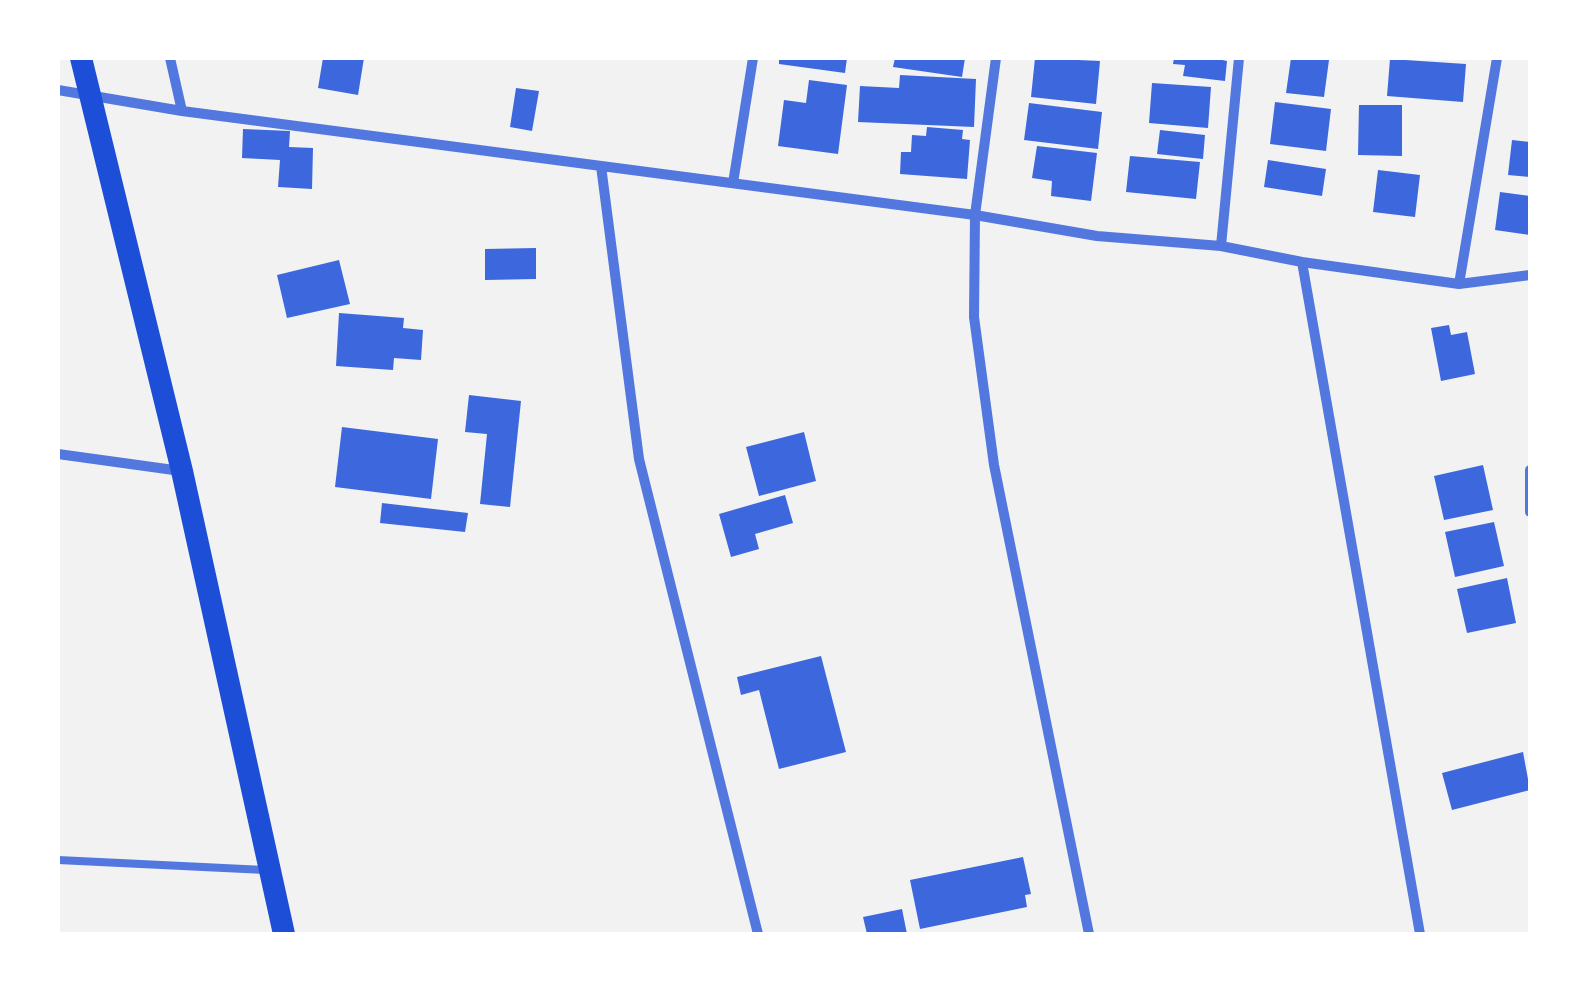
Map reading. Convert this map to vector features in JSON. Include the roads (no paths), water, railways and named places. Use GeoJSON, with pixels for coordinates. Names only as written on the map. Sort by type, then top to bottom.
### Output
{"type":"FeatureCollection","features":[{"type":"Feature","properties":{"kind":"main road"},"geometry":{"type":"LineString","coordinates":[[81,58],[182,471],[284,934]]}},
{"type":"Feature","properties":{"kind":"street"},"geometry":{"type":"LineString","coordinates":[[170,58],[182,112]]}},
{"type":"Feature","properties":{"kind":"street"},"geometry":{"type":"LineString","coordinates":[[733,183],[753,58]]}},
{"type":"Feature","properties":{"kind":"street"},"geometry":{"type":"LineString","coordinates":[[996,58],[975,214],[974,316],[994,464],[1089,934]]}},
{"type":"Feature","properties":{"kind":"street"},"geometry":{"type":"LineString","coordinates":[[1221,246],[1239,58]]}},
{"type":"Feature","properties":{"kind":"street"},"geometry":{"type":"LineString","coordinates":[[1459,284],[1497,58]]}},
{"type":"Feature","properties":{"kind":"street"},"geometry":{"type":"LineString","coordinates":[[58,90],[182,112],[975,214],[1097,236],[1221,246],[1302,262],[1459,284],[1530,275]]}},
{"type":"Feature","properties":{"kind":"street"},"geometry":{"type":"LineString","coordinates":[[601,166],[639,459],[758,934]]}},
{"type":"Feature","properties":{"kind":"street"},"geometry":{"type":"LineString","coordinates":[[1302,262],[1420,934]]}},
{"type":"Feature","properties":{"kind":"street"},"geometry":{"type":"LineString","coordinates":[[58,454],[182,471]]}},
{"type":"Feature","properties":{"kind":"street"},"geometry":{"type":"LineString","coordinates":[[1530,470],[1530,512]]}},
{"type":"Feature","properties":{"kind":"lane"},"geometry":{"type":"LineString","coordinates":[[58,860],[270,870]]}}]}
